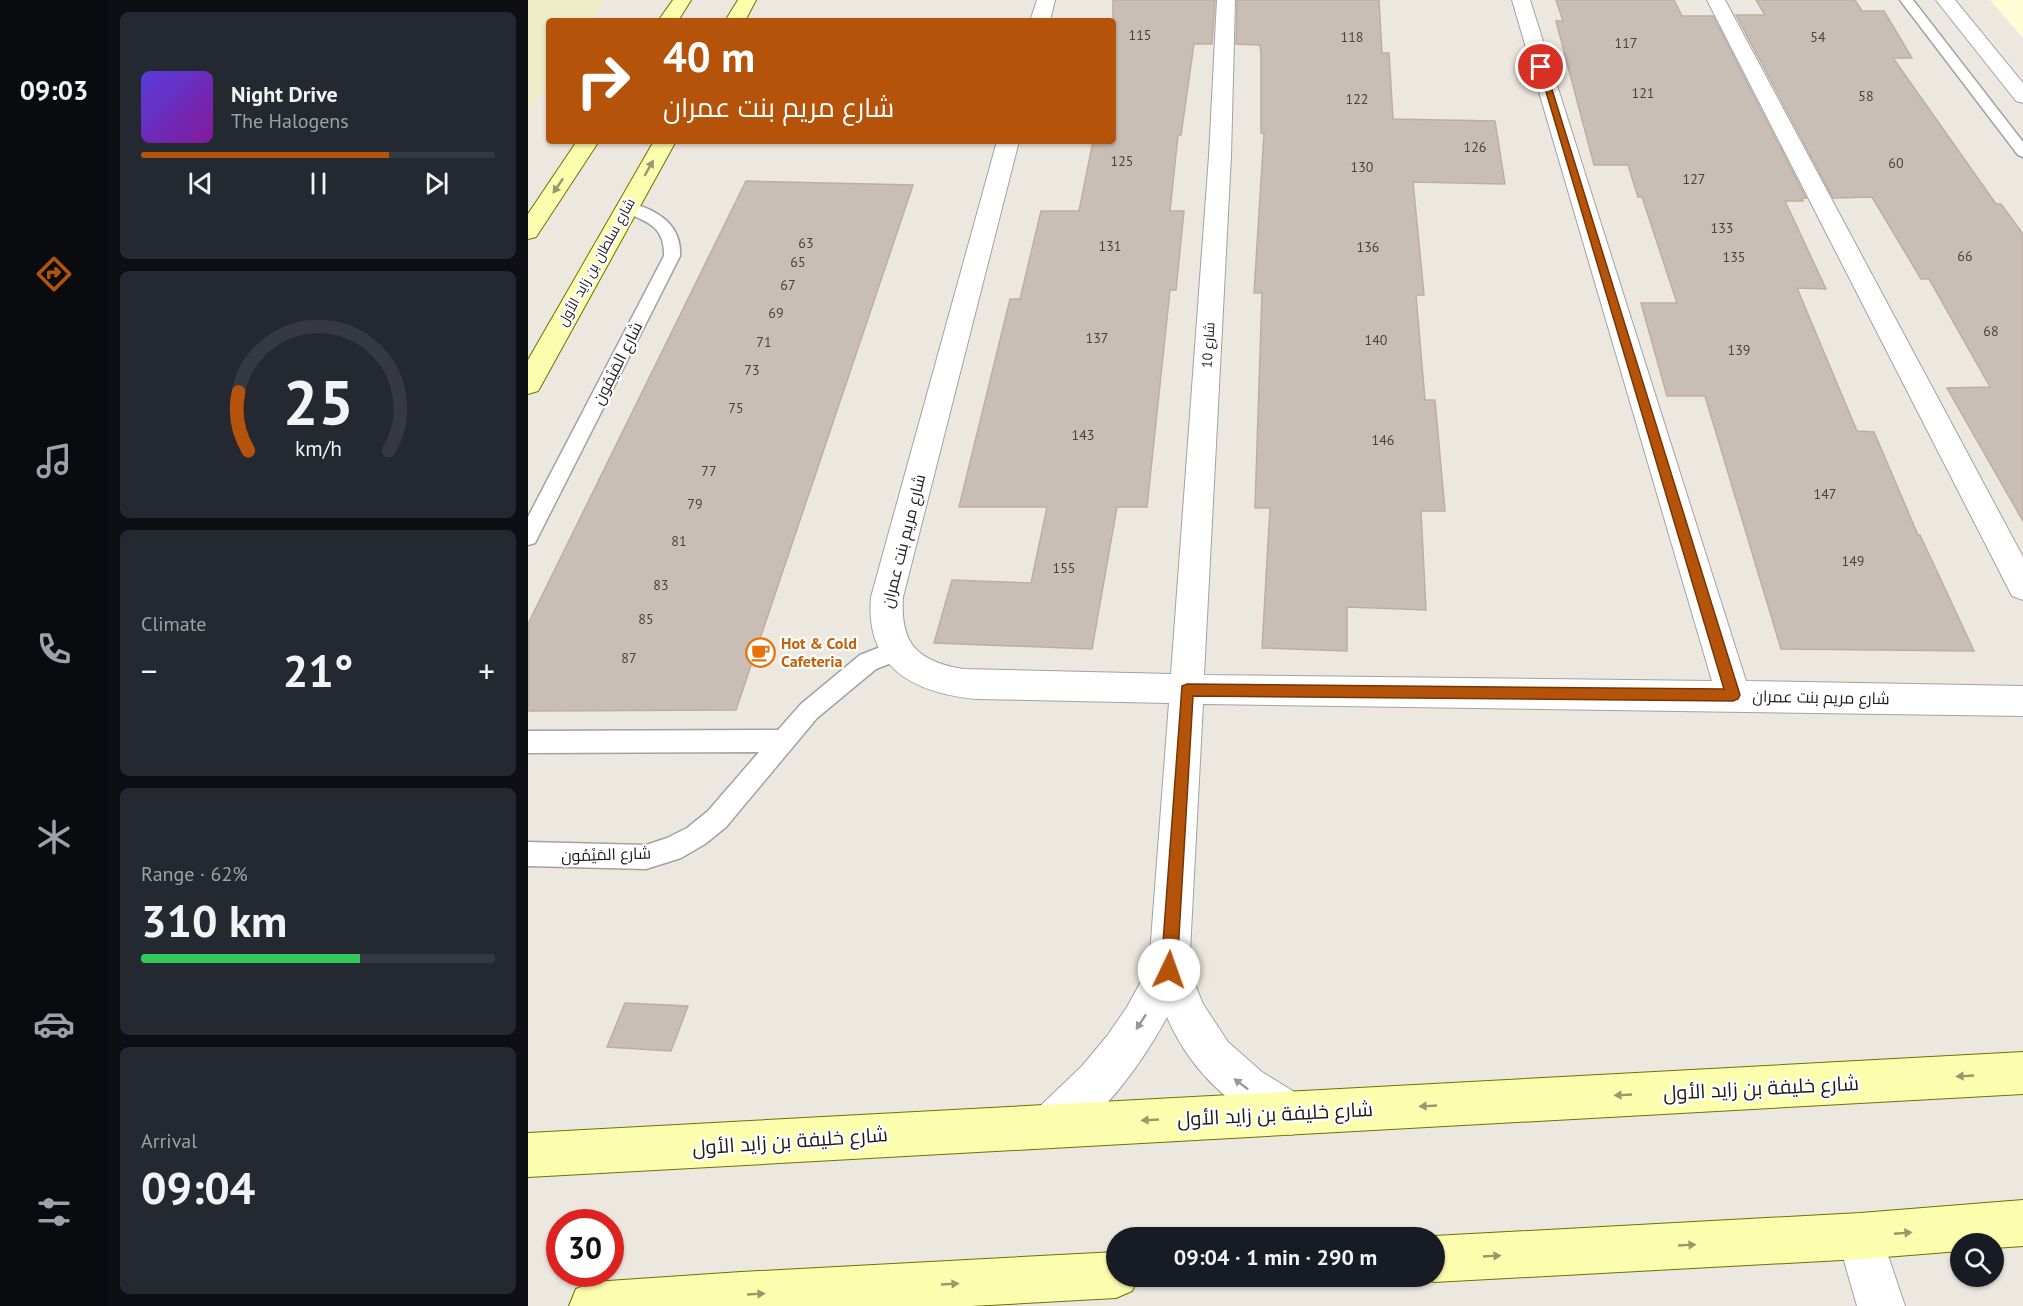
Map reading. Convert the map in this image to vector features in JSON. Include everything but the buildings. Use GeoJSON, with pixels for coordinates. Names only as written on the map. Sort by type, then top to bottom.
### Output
{"type":"FeatureCollection","features":[{"type":"Feature","properties":{"kind":"main road"},"geometry":{"type":"LineString","coordinates":[[670,18],[682,0]]}},
{"type":"Feature","properties":{"kind":"main road"},"geometry":{"type":"LineString","coordinates":[[737,18],[747,0]]}},
{"type":"Feature","properties":{"kind":"main road"},"geometry":{"type":"LineString","coordinates":[[528,232],[586,144]]}},
{"type":"Feature","properties":{"kind":"main road","name":"شارع سلطان بن زايد الأول"},"geometry":{"type":"LineString","coordinates":[[528,384],[663,144]]}},
{"type":"Feature","properties":{"kind":"main road","name":"شارع خليفة بن زايد الأول"},"geometry":{"type":"LineString","coordinates":[[528,1155],[2023,1073]]}},
{"type":"Feature","properties":{"kind":"main road"},"geometry":{"type":"LineString","coordinates":[[1445,1257],[1860,1236],[2023,1223]]}},
{"type":"Feature","properties":{"kind":"main road"},"geometry":{"type":"LineString","coordinates":[[593,1306],[741,1295],[1106,1276]]}},
{"type":"Feature","properties":{"kind":"street"},"geometry":{"type":"LineString","coordinates":[[1041,18],[1046,0]]}},
{"type":"Feature","properties":{"kind":"street","name":"شارع 10"},"geometry":{"type":"LineString","coordinates":[[1187,690],[1220,156],[1226,0]]}},
{"type":"Feature","properties":{"kind":"street"},"geometry":{"type":"LineString","coordinates":[[1521,0],[1733,695]]}},
{"type":"Feature","properties":{"kind":"street"},"geometry":{"type":"LineString","coordinates":[[1716,0],[2023,587]]}},
{"type":"Feature","properties":{"kind":"street"},"geometry":{"type":"LineString","coordinates":[[1945,0],[2023,97]]}},
{"type":"Feature","properties":{"kind":"street","name":"شارع مريم بنت عمران"},"geometry":{"type":"LineString","coordinates":[[1007,144],[887,597],[884,616],[887,634],[896,651],[908,663],[924,672],[961,682],[1187,690],[1733,695],[2023,701]]}},
{"type":"Feature","properties":{"kind":"street"},"geometry":{"type":"LineString","coordinates":[[1187,690],[1169,970],[1179,1000],[1193,1029],[1212,1055],[1234,1079],[1262,1099],[1291,1114]]}},
{"type":"Feature","properties":{"kind":"street"},"geometry":{"type":"LineString","coordinates":[[1051,1125],[1089,1090],[1122,1052],[1148,1012],[1169,970]]}},
{"type":"Feature","properties":{"kind":"street"},"geometry":{"type":"LineString","coordinates":[[1860,1236],[1881,1306]]}},
{"type":"Feature","properties":{"kind":"lane"},"geometry":{"type":"LineString","coordinates":[[1906,0],[2023,152]]}},
{"type":"Feature","properties":{"kind":"lane","name":"شارع المَيْمُون"},"geometry":{"type":"LineString","coordinates":[[528,537],[672,256],[674,245],[665,226],[627,207]]}},
{"type":"Feature","properties":{"kind":"lane","name":"شارع المَيْمُون"},"geometry":{"type":"LineString","coordinates":[[528,854],[646,856],[672,849],[696,836],[717,819],[809,711],[868,662],[896,651]]}},
{"type":"Feature","properties":{"kind":"lane"},"geometry":{"type":"LineString","coordinates":[[528,742],[782,741]]}},
{"type":"Feature","properties":{"kind":"shaded area"},"geometry":{"type":"Polygon","coordinates":[[[1990,0],[2023,0],[2023,38],[1990,0]]]}},
{"type":"Feature","properties":{"kind":"green space"},"geometry":{"type":"Polygon","coordinates":[[[528,0],[605,0],[592,18],[546,18],[546,86],[528,112],[528,0]]]}},
{"type":"Feature","properties":{"kind":"place","name":"Hot & Cold Cafeteria"},"geometry":{"type":"Point","coordinates":[760,652]}},
{"type":"Feature","properties":{"kind":"route"},"geometry":{"type":"LineString","coordinates":[[1169,970],[1187,690],[1733,695],[1541,67]]}}]}
